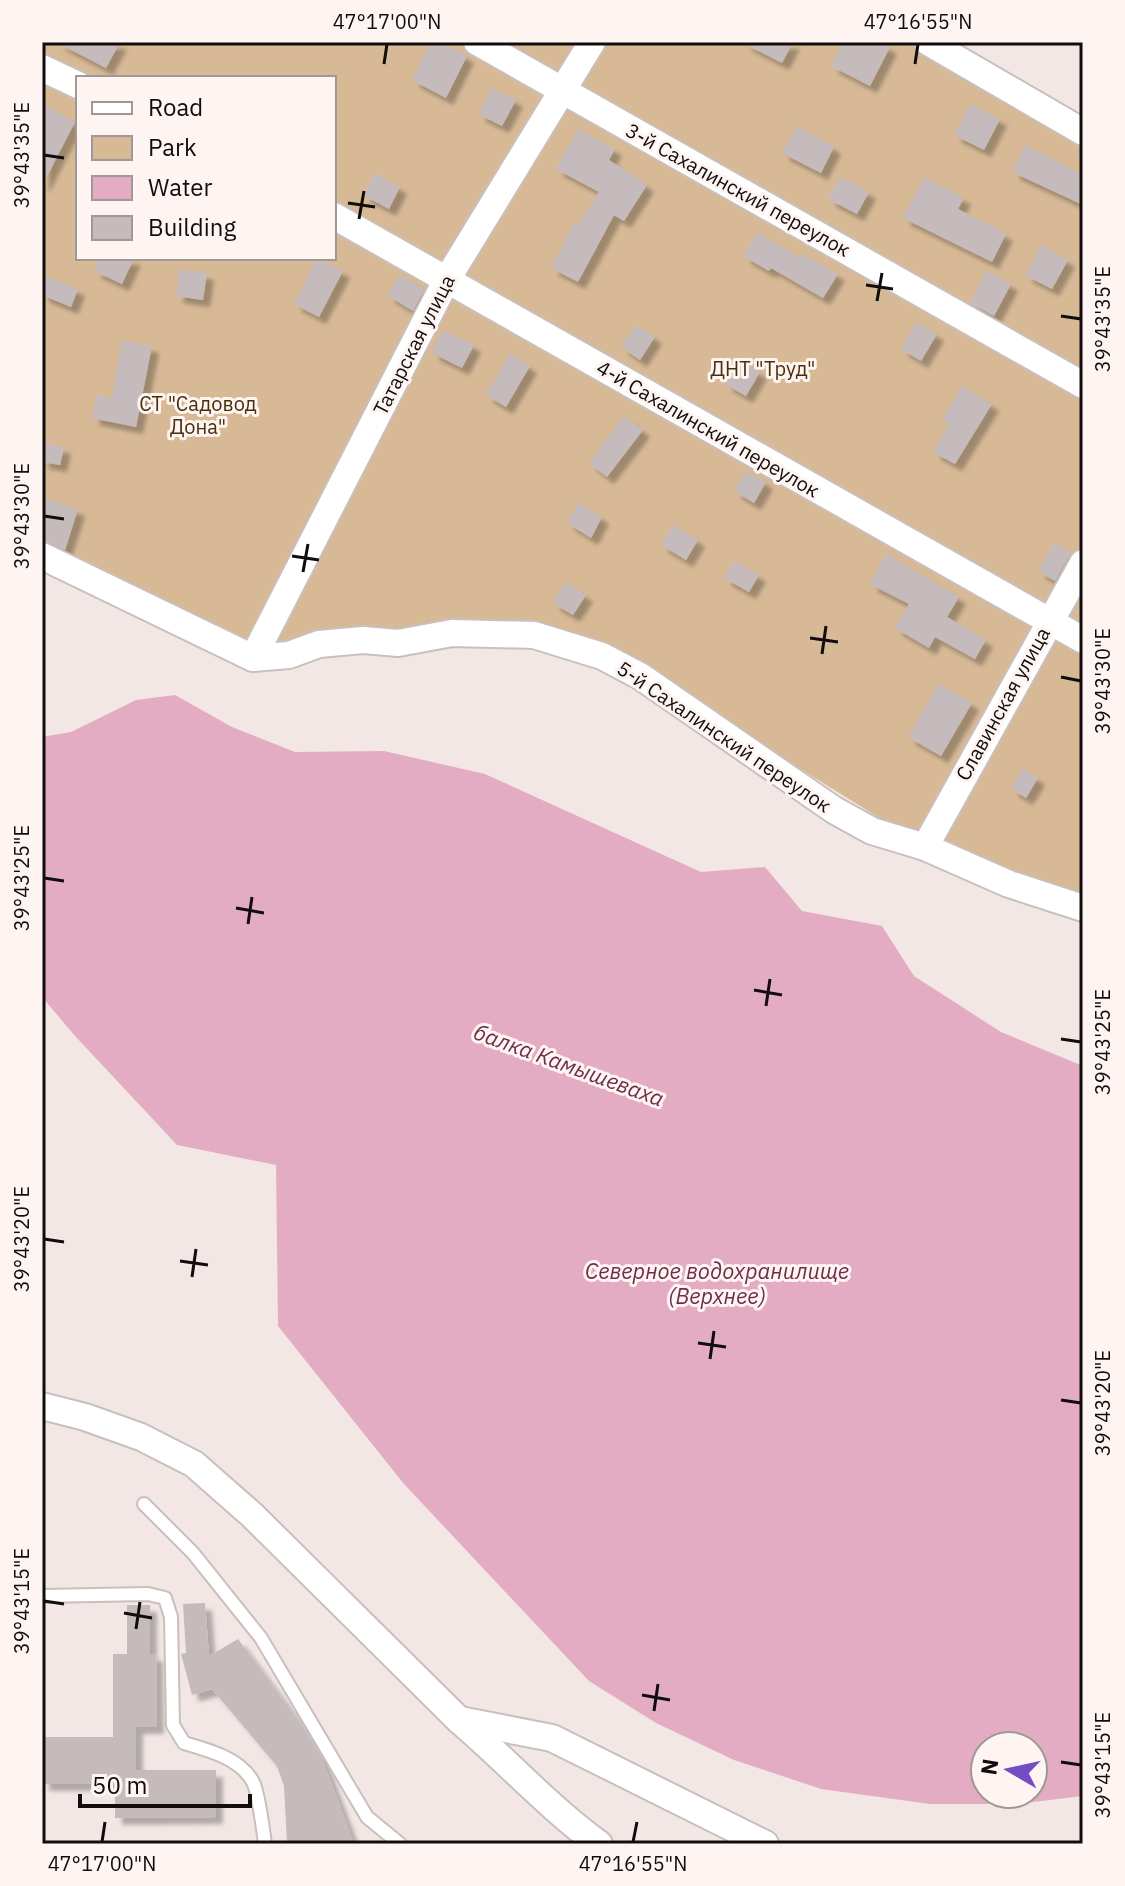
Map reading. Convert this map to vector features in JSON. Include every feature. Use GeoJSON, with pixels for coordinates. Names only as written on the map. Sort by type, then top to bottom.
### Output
{"type":"FeatureCollection","features":[{"type":"Feature","properties":{"kind":"street","name":"3-й Сахалинский переулок"},"geometry":{"type":"LineString","coordinates":[[477,42],[1083,385]]}},
{"type":"Feature","properties":{"kind":"street","name":"Татарская улица"},"geometry":{"type":"LineString","coordinates":[[253,658],[446,281],[592,42]]}},
{"type":"Feature","properties":{"kind":"street"},"geometry":{"type":"LineString","coordinates":[[928,42],[1083,132]]}},
{"type":"Feature","properties":{"kind":"street"},"geometry":{"type":"LineString","coordinates":[[42,68],[76,84]]}},
{"type":"Feature","properties":{"kind":"street","name":"4-й Сахалинский переулок"},"geometry":{"type":"LineString","coordinates":[[336,217],[1083,640]]}},
{"type":"Feature","properties":{"kind":"street"},"geometry":{"type":"LineString","coordinates":[[42,556],[253,658]]}},
{"type":"Feature","properties":{"kind":"street","name":"Славинская улица"},"geometry":{"type":"LineString","coordinates":[[925,847],[1083,563]]}},
{"type":"Feature","properties":{"kind":"street","name":"5-й Сахалинский переулок"},"geometry":{"type":"LineString","coordinates":[[253,658],[289,655],[319,644],[348,641],[398,643],[452,633],[534,635],[602,656],[640,676],[834,810],[872,831],[925,847],[1009,884],[1083,908]]}},
{"type":"Feature","properties":{"kind":"street"},"geometry":{"type":"LineString","coordinates":[[42,1406],[141,1437],[194,1464],[252,1515],[564,1819],[599,1844]]}},
{"type":"Feature","properties":{"kind":"street"},"geometry":{"type":"LineString","coordinates":[[459,1720],[552,1738],[765,1844]]}},
{"type":"Feature","properties":{"kind":"lane"},"geometry":{"type":"LineString","coordinates":[[144,1504],[193,1553],[261,1638],[367,1817],[400,1844]]}},
{"type":"Feature","properties":{"kind":"lane"},"geometry":{"type":"LineString","coordinates":[[42,1596],[148,1594],[165,1598],[171,1617],[173,1725],[184,1743],[207,1749],[234,1762],[253,1782],[265,1844]]}},
{"type":"Feature","properties":{"kind":"green space","name":"ДНТ \"Труд\""},"geometry":{"type":"Polygon","coordinates":[[[42,42],[933,42],[1083,127],[1083,907],[907,835],[587,637],[258,646],[42,547],[42,42]]]}},
{"type":"Feature","properties":{"kind":"water","name":"Северное водохранилище (Верхнее)"},"geometry":{"type":"Polygon","coordinates":[[[175,695],[232,727],[295,752],[384,751],[485,774],[701,872],[765,867],[802,911],[882,926],[914,976],[1001,1032],[1083,1066],[1083,1796],[1049,1800],[1049,1730],[969,1730],[969,1804],[930,1804],[821,1789],[734,1760],[656,1723],[589,1681],[404,1484],[278,1326],[276,1165],[177,1145],[42,997],[42,737],[71,732],[136,700],[175,695]]]}},
{"type":"Feature","properties":{"kind":"building"},"geometry":{"type":"Polygon","coordinates":[[[56,42],[120,42],[106,68],[56,42]]]}},
{"type":"Feature","properties":{"kind":"building"},"geometry":{"type":"Polygon","coordinates":[[[431,42],[439,42],[467,56],[446,98],[412,80],[431,42]]]}},
{"type":"Feature","properties":{"kind":"building"},"geometry":{"type":"Polygon","coordinates":[[[741,42],[793,42],[782,63],[741,42]]]}},
{"type":"Feature","properties":{"kind":"building"},"geometry":{"type":"Polygon","coordinates":[[[843,42],[880,42],[890,47],[870,86],[831,66],[843,42]]]}},
{"type":"Feature","properties":{"kind":"building"},"geometry":{"type":"Polygon","coordinates":[[[492,88],[516,100],[502,126],[478,114],[492,88]]]}},
{"type":"Feature","properties":{"kind":"building"},"geometry":{"type":"Polygon","coordinates":[[[42,104],[75,122],[42,186],[42,104]]]}},
{"type":"Feature","properties":{"kind":"building"},"geometry":{"type":"Polygon","coordinates":[[[970,104],[1000,119],[984,150],[954,135],[970,104]]]}},
{"type":"Feature","properties":{"kind":"building"},"geometry":{"type":"Polygon","coordinates":[[[796,126],[834,147],[821,173],[782,153],[796,126]]]}},
{"type":"Feature","properties":{"kind":"building"},"geometry":{"type":"Polygon","coordinates":[[[578,129],[615,149],[609,160],[647,185],[624,221],[614,215],[578,282],[551,268],[574,223],[578,225],[599,192],[556,169],[578,129]]]}},
{"type":"Feature","properties":{"kind":"building"},"geometry":{"type":"Polygon","coordinates":[[[1025,145],[1083,175],[1083,205],[1012,172],[1025,145]]]}},
{"type":"Feature","properties":{"kind":"building"},"geometry":{"type":"Polygon","coordinates":[[[375,173],[400,187],[389,209],[363,195],[375,173]]]}},
{"type":"Feature","properties":{"kind":"building"},"geometry":{"type":"Polygon","coordinates":[[[840,177],[869,192],[857,214],[828,199],[840,177]]]}},
{"type":"Feature","properties":{"kind":"building"},"geometry":{"type":"Polygon","coordinates":[[[924,177],[964,198],[958,209],[1006,234],[992,262],[903,218],[924,177]]]}},
{"type":"Feature","properties":{"kind":"building"},"geometry":{"type":"Polygon","coordinates":[[[757,232],[801,258],[803,254],[838,274],[823,298],[743,256],[757,232]]]}},
{"type":"Feature","properties":{"kind":"building"},"geometry":{"type":"Polygon","coordinates":[[[1041,245],[1068,260],[1052,289],[1025,275],[1041,245]]]}},
{"type":"Feature","properties":{"kind":"building"},"geometry":{"type":"Polygon","coordinates":[[[99,260],[133,260],[122,284],[94,271],[99,260]]]}},
{"type":"Feature","properties":{"kind":"building"},"geometry":{"type":"Polygon","coordinates":[[[316,260],[343,271],[319,317],[294,304],[316,260]]]}},
{"type":"Feature","properties":{"kind":"building"},"geometry":{"type":"Polygon","coordinates":[[[180,269],[207,273],[203,300],[176,296],[180,269]]]}},
{"type":"Feature","properties":{"kind":"building"},"geometry":{"type":"Polygon","coordinates":[[[986,271],[1011,284],[994,316],[970,303],[986,271]]]}},
{"type":"Feature","properties":{"kind":"building"},"geometry":{"type":"Polygon","coordinates":[[[42,275],[78,289],[71,307],[42,295],[42,275]]]}},
{"type":"Feature","properties":{"kind":"building"},"geometry":{"type":"Polygon","coordinates":[[[400,275],[424,290],[413,311],[387,295],[400,275]]]}},
{"type":"Feature","properties":{"kind":"building"},"geometry":{"type":"Polygon","coordinates":[[[916,322],[937,334],[921,361],[901,349],[916,322]]]}},
{"type":"Feature","properties":{"kind":"building"},"geometry":{"type":"Polygon","coordinates":[[[636,325],[655,337],[640,360],[621,347],[636,325]]]}},
{"type":"Feature","properties":{"kind":"building"},"geometry":{"type":"Polygon","coordinates":[[[443,330],[474,345],[462,368],[432,353],[443,330]]]}},
{"type":"Feature","properties":{"kind":"building"},"geometry":{"type":"Polygon","coordinates":[[[122,340],[152,346],[136,427],[92,418],[96,395],[112,398],[122,340]]]}},
{"type":"Feature","properties":{"kind":"building"},"geometry":{"type":"Polygon","coordinates":[[[510,354],[530,366],[506,407],[486,395],[510,354]]]}},
{"type":"Feature","properties":{"kind":"building"},"geometry":{"type":"Polygon","coordinates":[[[739,360],[760,372],[746,396],[725,384],[739,360]]]}},
{"type":"Feature","properties":{"kind":"building"},"geometry":{"type":"Polygon","coordinates":[[[962,386],[992,404],[955,464],[933,452],[949,424],[942,420],[962,386]]]}},
{"type":"Feature","properties":{"kind":"building"},"geometry":{"type":"Polygon","coordinates":[[[624,416],[643,430],[607,477],[589,463],[624,416]]]}},
{"type":"Feature","properties":{"kind":"building"},"geometry":{"type":"Polygon","coordinates":[[[42,443],[64,447],[60,465],[42,462],[42,443]]]}},
{"type":"Feature","properties":{"kind":"building"},"geometry":{"type":"Polygon","coordinates":[[[746,471],[766,482],[754,503],[734,491],[746,471]]]}},
{"type":"Feature","properties":{"kind":"building"},"geometry":{"type":"Polygon","coordinates":[[[42,498],[78,509],[65,550],[42,540],[42,498]]]}},
{"type":"Feature","properties":{"kind":"building"},"geometry":{"type":"Polygon","coordinates":[[[578,503],[602,517],[591,538],[567,523],[578,503]]]}},
{"type":"Feature","properties":{"kind":"building"},"geometry":{"type":"Polygon","coordinates":[[[673,525],[698,540],[686,560],[661,545],[673,525]]]}},
{"type":"Feature","properties":{"kind":"building"},"geometry":{"type":"Polygon","coordinates":[[[1054,543],[1071,553],[1055,581],[1038,571],[1054,543]]]}},
{"type":"Feature","properties":{"kind":"building"},"geometry":{"type":"Polygon","coordinates":[[[886,554],[959,597],[947,617],[986,640],[975,659],[935,637],[929,648],[895,628],[909,604],[870,584],[886,554]]]}},
{"type":"Feature","properties":{"kind":"building"},"geometry":{"type":"Polygon","coordinates":[[[734,561],[759,575],[749,592],[724,578],[734,561]]]}},
{"type":"Feature","properties":{"kind":"building"},"geometry":{"type":"Polygon","coordinates":[[[565,582],[586,595],[573,615],[553,603],[565,582]]]}},
{"type":"Feature","properties":{"kind":"building"},"geometry":{"type":"Polygon","coordinates":[[[939,684],[972,703],[941,756],[908,737],[939,684]]]}},
{"type":"Feature","properties":{"kind":"building"},"geometry":{"type":"Polygon","coordinates":[[[1023,769],[1038,778],[1026,798],[1011,789],[1023,769]]]}},
{"type":"Feature","properties":{"kind":"building"},"geometry":{"type":"Polygon","coordinates":[[[205,1603],[209,1656],[238,1639],[302,1725],[321,1756],[354,1844],[287,1844],[284,1786],[277,1766],[212,1689],[192,1695],[181,1654],[186,1653],[183,1604],[205,1603]]]}},
{"type":"Feature","properties":{"kind":"building"},"geometry":{"type":"Polygon","coordinates":[[[127,1605],[150,1605],[150,1654],[156,1654],[157,1727],[136,1727],[136,1770],[216,1770],[216,1817],[115,1818],[115,1784],[42,1784],[42,1737],[113,1737],[113,1654],[127,1654],[127,1605]]]}},
{"type":"Feature","properties":{"kind":"park label","name":"СТ \"Садовод Дона\""},"geometry":{"type":"Point","coordinates":[198,416]}},
{"type":"Feature","properties":{"kind":"water label","name":"балка Камышеваха"},"geometry":{"type":"Point","coordinates":[569,1065]}}]}
